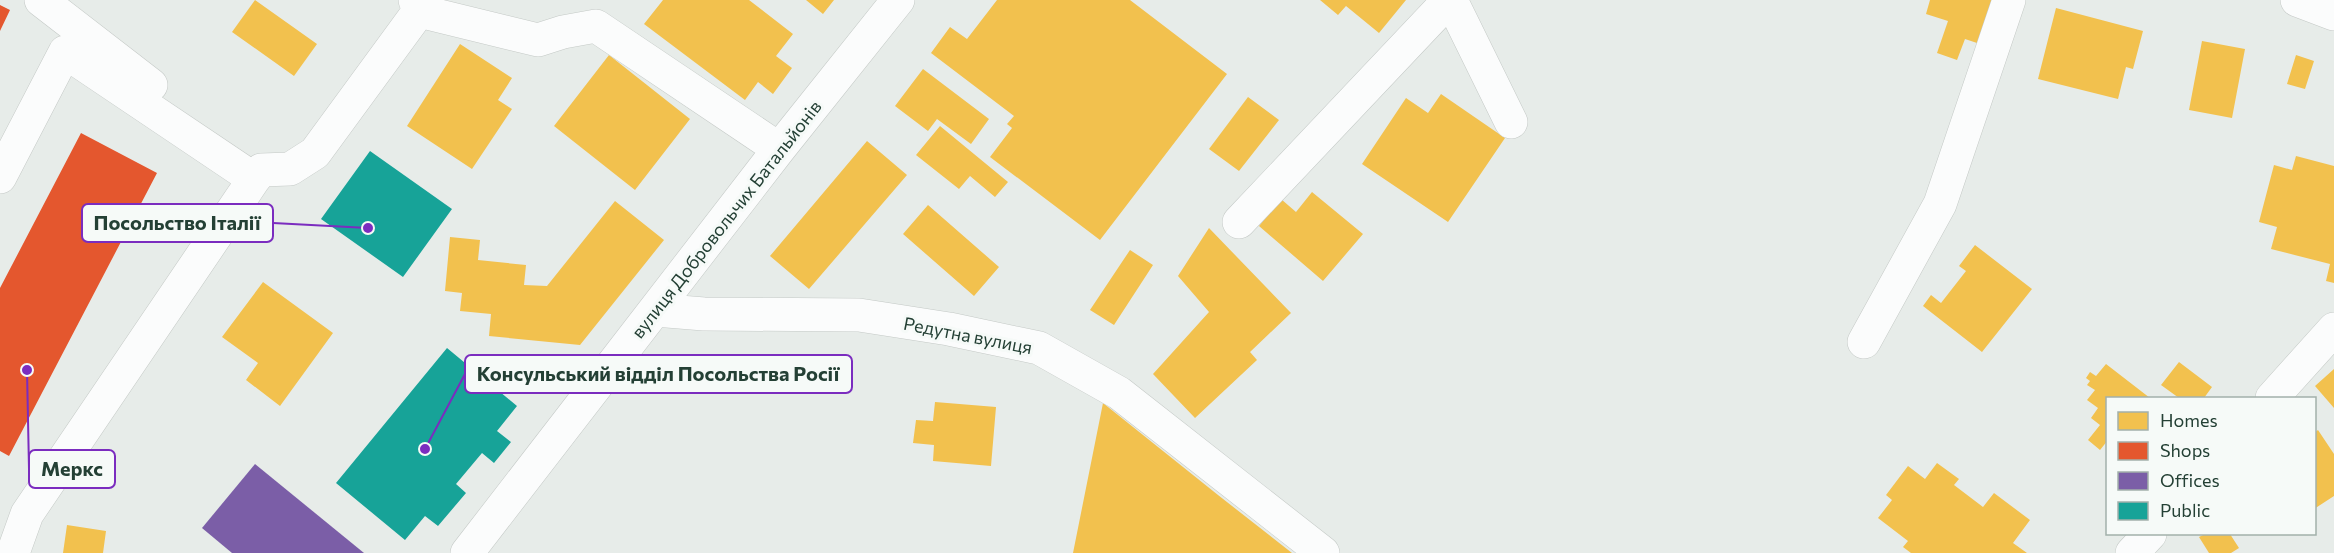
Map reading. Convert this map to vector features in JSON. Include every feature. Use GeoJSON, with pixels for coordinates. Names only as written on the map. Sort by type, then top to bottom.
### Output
{"type":"FeatureCollection","features":[{"type":"Feature","properties":{"kind":"street"},"geometry":{"type":"LineString","coordinates":[[41,0],[257,174]]}},
{"type":"Feature","properties":{"kind":"street","name":"вулиця Добровольчих Батальйонів"},"geometry":{"type":"LineString","coordinates":[[467,553],[779,149],[898,0]]}},
{"type":"Feature","properties":{"kind":"street"},"geometry":{"type":"LineString","coordinates":[[1239,222],[1450,0],[1511,122]]}},
{"type":"Feature","properties":{"kind":"street"},"geometry":{"type":"LineString","coordinates":[[1864,342],[1940,204],[2009,0]]}},
{"type":"Feature","properties":{"kind":"street"},"geometry":{"type":"LineString","coordinates":[[2297,0],[2334,14]]}},
{"type":"Feature","properties":{"kind":"street"},"geometry":{"type":"LineString","coordinates":[[0,177],[65,52],[257,174],[290,169],[315,153],[417,5],[538,40],[563,32],[596,26],[779,149]]}},
{"type":"Feature","properties":{"kind":"street"},"geometry":{"type":"LineString","coordinates":[[13,553],[27,514],[257,174]]}},
{"type":"Feature","properties":{"kind":"street","name":"Редутна вулиця"},"geometry":{"type":"LineString","coordinates":[[655,310],[704,314],[860,315],[949,329],[1039,348],[1119,393],[1323,553]]}},
{"type":"Feature","properties":{"kind":"street"},"geometry":{"type":"LineString","coordinates":[[2274,397],[2334,329]]}},
{"type":"Feature","properties":{"kind":"street"},"geometry":{"type":"LineString","coordinates":[[2132,553],[2149,535]]}},
{"type":"Feature","properties":{"kind":"building: Homes"},"geometry":{"type":"Polygon","coordinates":[[[255,0],[317,44],[294,76],[232,32],[255,0]]]}},
{"type":"Feature","properties":{"kind":"building: Homes"},"geometry":{"type":"Polygon","coordinates":[[[663,0],[749,0],[793,34],[776,56],[792,68],[773,94],[758,82],[745,100],[644,24],[663,0]]]}},
{"type":"Feature","properties":{"kind":"building: Homes"},"geometry":{"type":"Polygon","coordinates":[[[806,0],[834,0],[823,14],[806,0]]]}},
{"type":"Feature","properties":{"kind":"building: Homes"},"geometry":{"type":"Polygon","coordinates":[[[997,0],[1130,0],[1227,74],[1100,240],[990,157],[1012,128],[1007,124],[1014,116],[931,53],[950,27],[967,39],[997,0]]]}},
{"type":"Feature","properties":{"kind":"building: Homes"},"geometry":{"type":"Polygon","coordinates":[[[1320,0],[1406,0],[1379,33],[1346,6],[1338,15],[1320,0]]]}},
{"type":"Feature","properties":{"kind":"building: Homes"},"geometry":{"type":"Polygon","coordinates":[[[1930,0],[1995,0],[1980,44],[1965,39],[1957,60],[1937,53],[1948,21],[1926,14],[1930,0]]]}},
{"type":"Feature","properties":{"kind":"building: Homes"},"geometry":{"type":"Polygon","coordinates":[[[2056,8],[2143,31],[2133,69],[2126,67],[2118,99],[2038,79],[2056,8]]]}},
{"type":"Feature","properties":{"kind":"building: Homes"},"geometry":{"type":"Polygon","coordinates":[[[2202,41],[2245,49],[2232,118],[2189,110],[2202,41]]]}},
{"type":"Feature","properties":{"kind":"building: Homes"},"geometry":{"type":"Polygon","coordinates":[[[460,44],[512,78],[498,100],[512,109],[472,169],[407,126],[460,44]]]}},
{"type":"Feature","properties":{"kind":"building: Homes"},"geometry":{"type":"Polygon","coordinates":[[[609,55],[690,119],[635,190],[554,126],[609,55]]]}},
{"type":"Feature","properties":{"kind":"building: Homes"},"geometry":{"type":"Polygon","coordinates":[[[2296,55],[2314,61],[2305,89],[2287,84],[2296,55]]]}},
{"type":"Feature","properties":{"kind":"building: Homes"},"geometry":{"type":"Polygon","coordinates":[[[923,69],[989,119],[971,144],[937,119],[928,131],[895,106],[923,69]]]}},
{"type":"Feature","properties":{"kind":"building: Homes"},"geometry":{"type":"Polygon","coordinates":[[[1441,94],[1505,138],[1448,222],[1362,164],[1406,98],[1428,113],[1441,94]]]}},
{"type":"Feature","properties":{"kind":"building: Homes"},"geometry":{"type":"Polygon","coordinates":[[[1248,97],[1279,120],[1239,171],[1209,149],[1248,97]]]}},
{"type":"Feature","properties":{"kind":"building: Homes"},"geometry":{"type":"Polygon","coordinates":[[[940,126],[1008,182],[995,197],[970,176],[959,189],[916,155],[940,126]]]}},
{"type":"Feature","properties":{"kind":"building: Homes"},"geometry":{"type":"Polygon","coordinates":[[[867,141],[907,175],[809,289],[770,256],[867,141]]]}},
{"type":"Feature","properties":{"kind":"building: Homes"},"geometry":{"type":"Polygon","coordinates":[[[2296,156],[2334,166],[2334,283],[2326,281],[2330,264],[2271,249],[2277,227],[2259,222],[2274,165],[2292,170],[2296,156]]]}},
{"type":"Feature","properties":{"kind":"building: Homes"},"geometry":{"type":"Polygon","coordinates":[[[1312,192],[1363,234],[1323,281],[1259,226],[1281,199],[1296,212],[1312,192]]]}},
{"type":"Feature","properties":{"kind":"building: Homes"},"geometry":{"type":"Polygon","coordinates":[[[615,201],[664,240],[580,345],[489,336],[491,314],[460,311],[462,293],[445,291],[450,237],[480,240],[478,260],[526,265],[524,285],[547,286],[615,201]]]}},
{"type":"Feature","properties":{"kind":"building: Homes"},"geometry":{"type":"Polygon","coordinates":[[[928,205],[999,267],[974,296],[903,234],[928,205]]]}},
{"type":"Feature","properties":{"kind":"building: Homes"},"geometry":{"type":"Polygon","coordinates":[[[1209,228],[1291,313],[1250,352],[1257,360],[1195,418],[1153,374],[1209,312],[1178,276],[1209,228]]]}},
{"type":"Feature","properties":{"kind":"building: Homes"},"geometry":{"type":"Polygon","coordinates":[[[1975,245],[2032,289],[1982,352],[1923,306],[1931,295],[1941,303],[1966,271],[1959,266],[1975,245]]]}},
{"type":"Feature","properties":{"kind":"building: Homes"},"geometry":{"type":"Polygon","coordinates":[[[1130,250],[1153,265],[1114,325],[1090,310],[1130,250]]]}},
{"type":"Feature","properties":{"kind":"building: Homes"},"geometry":{"type":"Polygon","coordinates":[[[263,282],[333,333],[280,406],[246,380],[258,363],[222,337],[263,282]]]}},
{"type":"Feature","properties":{"kind":"building: Homes"},"geometry":{"type":"Polygon","coordinates":[[[2179,362],[2212,387],[2205,397],[2178,397],[2161,385],[2179,362]]]}},
{"type":"Feature","properties":{"kind":"building: Homes"},"geometry":{"type":"Polygon","coordinates":[[[2106,364],[2149,397],[2106,397],[2106,442],[2100,450],[2088,440],[2100,425],[2091,418],[2098,408],[2087,400],[2095,390],[2087,385],[2090,381],[2086,378],[2090,372],[2096,376],[2106,364]]]}},
{"type":"Feature","properties":{"kind":"building: Homes"},"geometry":{"type":"Polygon","coordinates":[[[2334,369],[2334,408],[2315,386],[2334,369]]]}},
{"type":"Feature","properties":{"kind":"building: Homes"},"geometry":{"type":"Polygon","coordinates":[[[935,402],[996,407],[991,466],[933,461],[934,445],[913,443],[916,420],[933,421],[935,402]]]}},
{"type":"Feature","properties":{"kind":"building: Homes"},"geometry":{"type":"Polygon","coordinates":[[[1103,403],[1218,495],[1292,553],[1073,553],[1103,403]]]}},
{"type":"Feature","properties":{"kind":"building: Homes"},"geometry":{"type":"Polygon","coordinates":[[[2318,430],[2334,454],[2334,496],[2316,508],[2316,432],[2318,430]]]}},
{"type":"Feature","properties":{"kind":"building: Homes"},"geometry":{"type":"Polygon","coordinates":[[[1937,463],[1959,479],[1954,485],[1983,507],[1994,493],[2030,520],[2013,543],[2027,553],[1911,553],[1903,547],[1908,541],[1878,518],[1892,500],[1886,495],[1908,466],[1925,479],[1937,463]]]}},
{"type":"Feature","properties":{"kind":"building: Homes"},"geometry":{"type":"Polygon","coordinates":[[[67,525],[106,531],[103,553],[63,553],[67,525]]]}},
{"type":"Feature","properties":{"kind":"building: Homes"},"geometry":{"type":"Polygon","coordinates":[[[2231,535],[2239,548],[2231,553],[2209,553],[2199,537],[2231,535]]]}},
{"type":"Feature","properties":{"kind":"building: Shops"},"geometry":{"type":"Polygon","coordinates":[[[0,5],[10,10],[0,31],[0,5]]]}},
{"type":"Feature","properties":{"kind":"building: Shops"},"geometry":{"type":"Polygon","coordinates":[[[81,133],[157,173],[9,456],[0,451],[0,288],[81,133]]]}},
{"type":"Feature","properties":{"kind":"building: Offices"},"geometry":{"type":"Polygon","coordinates":[[[255,464],[364,553],[232,553],[202,528],[255,464]]]}},
{"type":"Feature","properties":{"kind":"building: Public"},"geometry":{"type":"Polygon","coordinates":[[[370,151],[452,209],[403,277],[321,219],[370,151]]]}},
{"type":"Feature","properties":{"kind":"building: Public"},"geometry":{"type":"Polygon","coordinates":[[[447,348],[517,406],[497,431],[511,442],[494,463],[482,453],[456,484],[466,493],[438,526],[425,516],[405,540],[336,483],[447,348]]]}},
{"type":"Feature","properties":{"kind":"place","name":"Посольство Італії"},"geometry":{"type":"Point","coordinates":[368,228]}},
{"type":"Feature","properties":{"kind":"place","name":"Меркс"},"geometry":{"type":"Point","coordinates":[27,370]}},
{"type":"Feature","properties":{"kind":"place","name":"Консульський відділ Посольства Росії"},"geometry":{"type":"Point","coordinates":[425,449]}}]}
